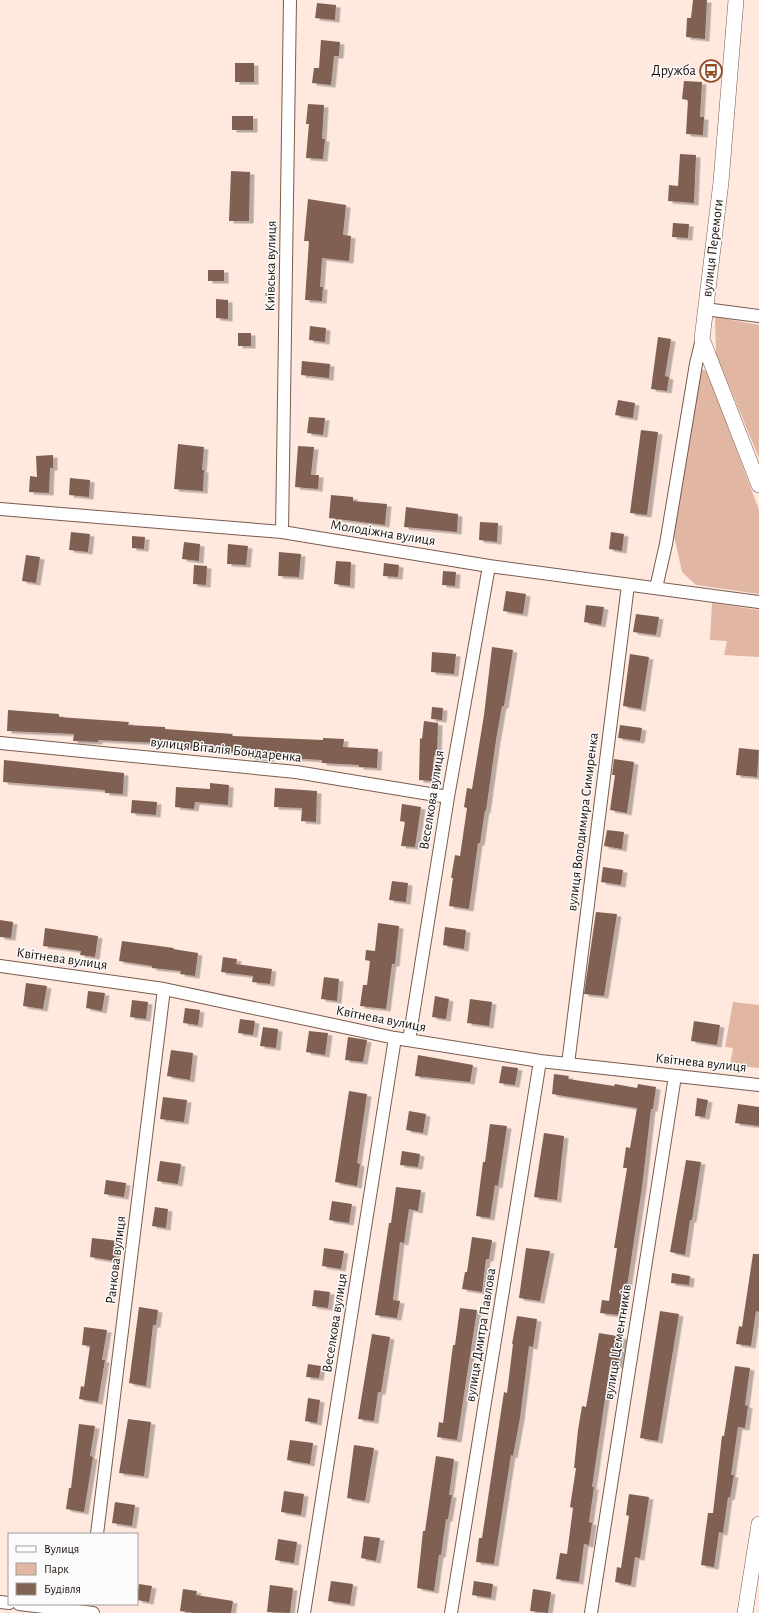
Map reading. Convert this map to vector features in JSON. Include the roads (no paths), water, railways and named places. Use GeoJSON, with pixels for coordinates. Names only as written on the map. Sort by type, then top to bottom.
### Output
{"type":"FeatureCollection","features":[{"type":"Feature","properties":{"kind":"main road","name":"вулиця Перемоги"},"geometry":{"type":"LineString","coordinates":[[736,0],[721,182],[702,338],[759,485]]}},
{"type":"Feature","properties":{"kind":"main road"},"geometry":{"type":"LineString","coordinates":[[745,1613],[759,1524]]}},
{"type":"Feature","properties":{"kind":"street","name":"Київська вулиця"},"geometry":{"type":"LineString","coordinates":[[282,532],[290,0]]}},
{"type":"Feature","properties":{"kind":"street"},"geometry":{"type":"LineString","coordinates":[[705,308],[759,316]]}},
{"type":"Feature","properties":{"kind":"street"},"geometry":{"type":"LineString","coordinates":[[656,588],[666,544],[696,364],[702,338]]}},
{"type":"Feature","properties":{"kind":"street","name":"Молодіжна вулиця"},"geometry":{"type":"LineString","coordinates":[[0,509],[282,532],[489,566],[759,602]]}},
{"type":"Feature","properties":{"kind":"street","name":"Веселкова вулиця"},"geometry":{"type":"LineString","coordinates":[[409,1040],[448,797],[489,566]]}},
{"type":"Feature","properties":{"kind":"street","name":"вулиця Володимира Симиренка"},"geometry":{"type":"LineString","coordinates":[[568,1064],[628,584]]}},
{"type":"Feature","properties":{"kind":"street","name":"вулиця Віталія Бондаренка"},"geometry":{"type":"LineString","coordinates":[[0,743],[296,772],[448,797]]}},
{"type":"Feature","properties":{"kind":"street","name":"Квітнева вулиця"},"geometry":{"type":"LineString","coordinates":[[0,966],[164,989],[395,1038],[540,1061],[759,1085]]}},
{"type":"Feature","properties":{"kind":"street","name":"Ранкова вулиця"},"geometry":{"type":"LineString","coordinates":[[97,1533],[164,989]]}},
{"type":"Feature","properties":{"kind":"street","name":"Веселкова вулиця"},"geometry":{"type":"LineString","coordinates":[[304,1613],[395,1038]]}},
{"type":"Feature","properties":{"kind":"street","name":"вулиця Дмитра Павлова"},"geometry":{"type":"LineString","coordinates":[[451,1613],[540,1061]]}},
{"type":"Feature","properties":{"kind":"street","name":"вулиця Цементників"},"geometry":{"type":"LineString","coordinates":[[591,1613],[675,1076]]}},
{"type":"Feature","properties":{"kind":"street"},"geometry":{"type":"LineString","coordinates":[[31,1605],[90,1610]]}},
{"type":"Feature","properties":{"kind":"place","name":"Дружба"},"geometry":{"type":"Point","coordinates":[711,71]}}]}
